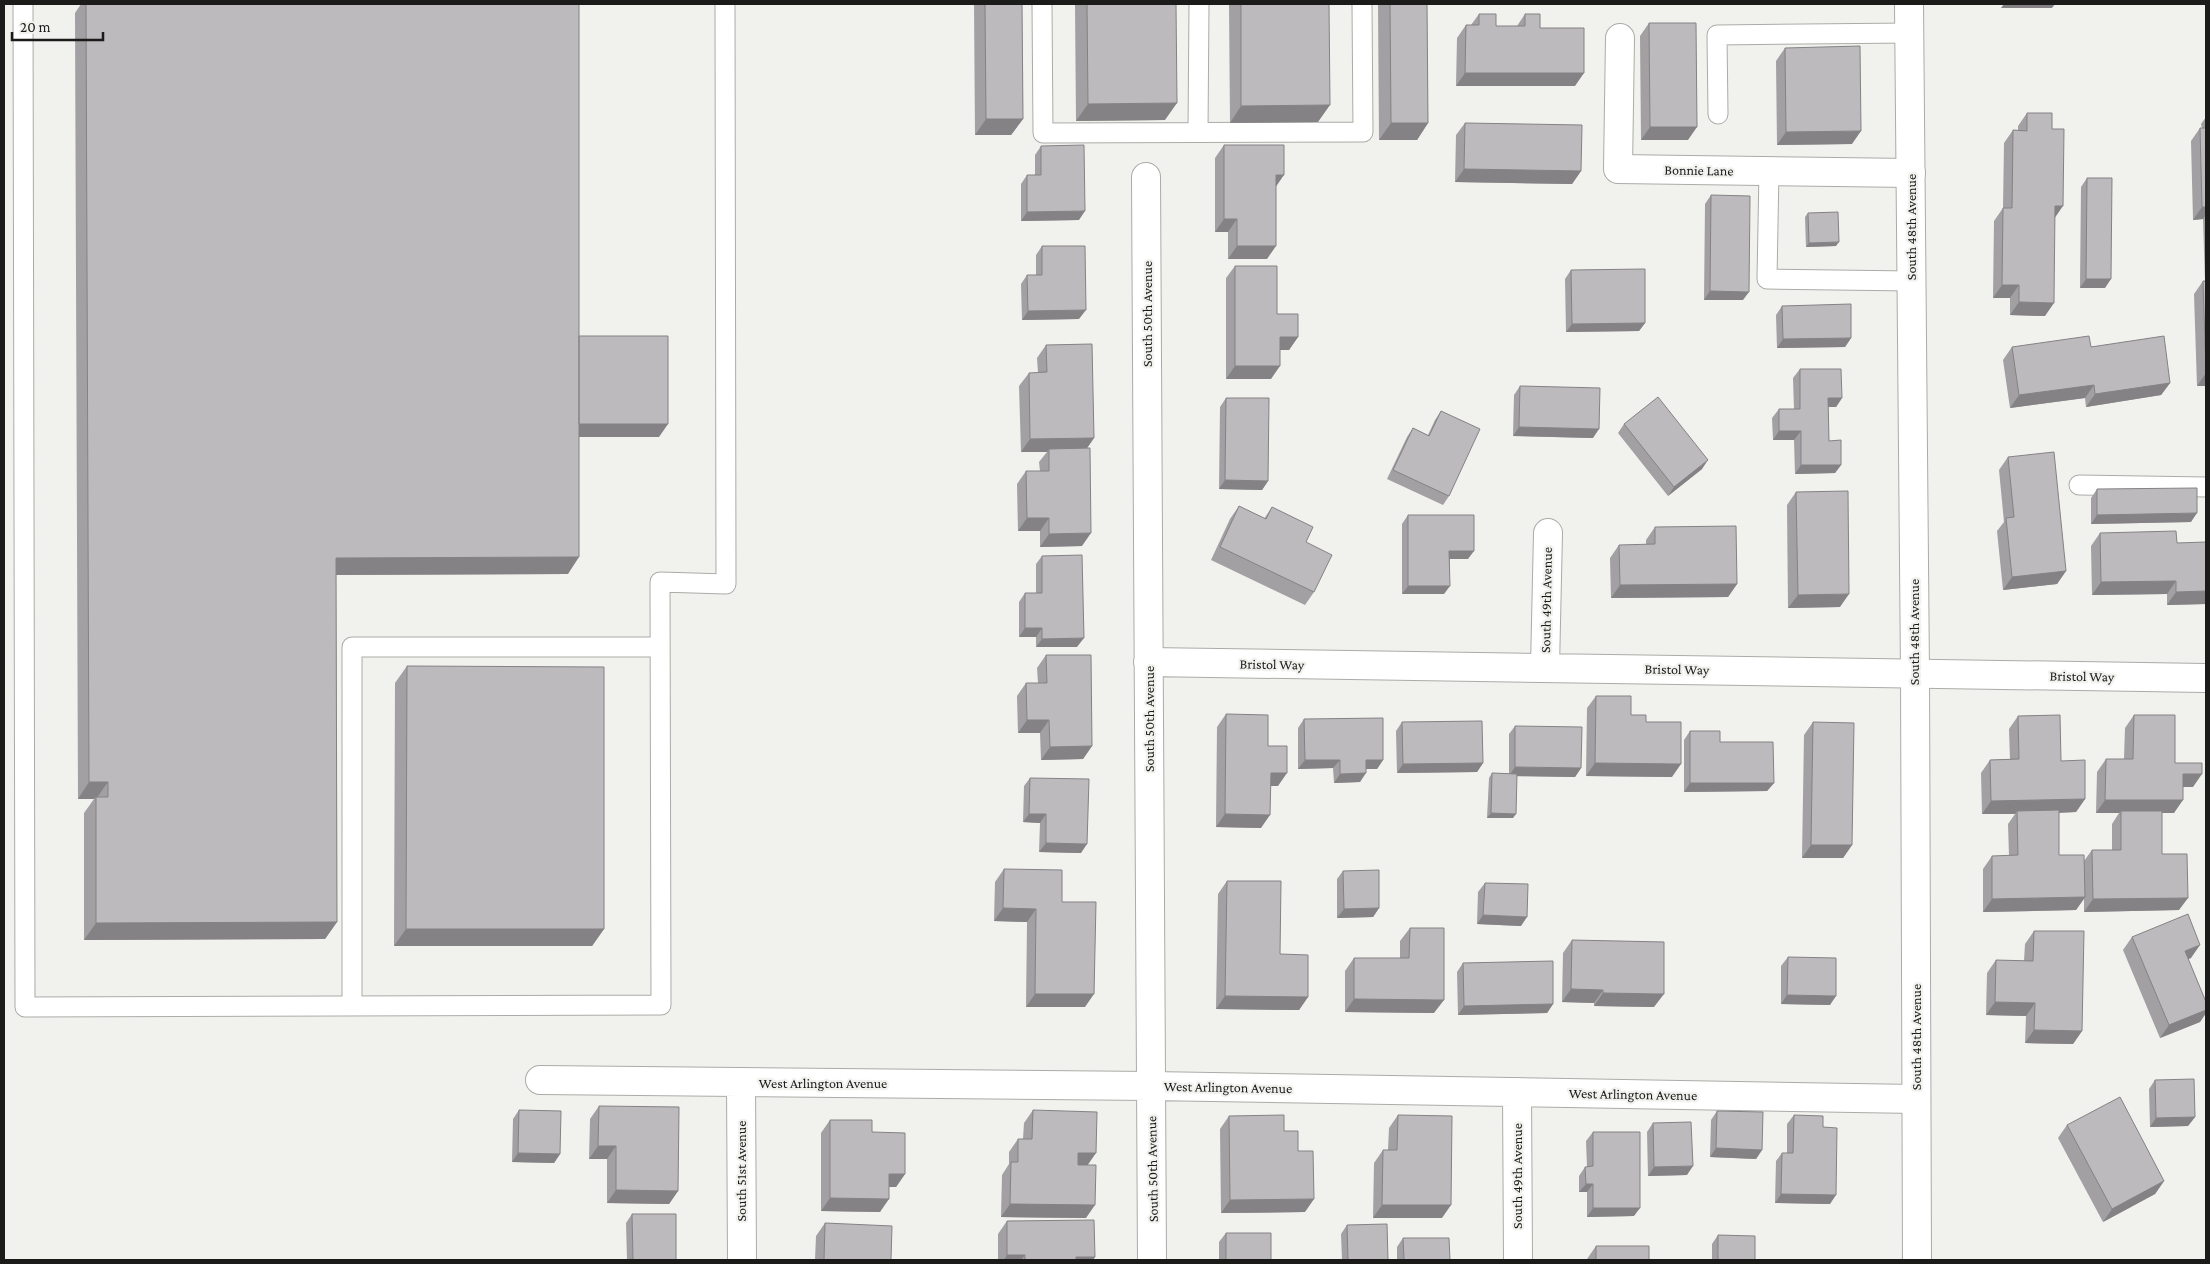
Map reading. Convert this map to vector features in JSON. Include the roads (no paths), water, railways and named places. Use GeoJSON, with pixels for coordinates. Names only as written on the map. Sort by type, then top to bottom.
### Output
{"type":"FeatureCollection","features":[{"type":"Feature","properties":{"kind":"street","name":"South 48th Avenue"},"geometry":{"type":"LineString","coordinates":[[1909,4],[1915,674],[1917,1260]]}},
{"type":"Feature","properties":{"kind":"street","name":"Bonnie Lane"},"geometry":{"type":"LineString","coordinates":[[1620,38],[1618,168],[1911,173]]}},
{"type":"Feature","properties":{"kind":"street","name":"South 50th Avenue"},"geometry":{"type":"LineString","coordinates":[[1146,177],[1152,1260]]}},
{"type":"Feature","properties":{"kind":"street","name":"South 49th Avenue"},"geometry":{"type":"LineString","coordinates":[[1545,667],[1548,533]]}},
{"type":"Feature","properties":{"kind":"street","name":"Bristol Way"},"geometry":{"type":"LineString","coordinates":[[1148,662],[2206,678]]}},
{"type":"Feature","properties":{"kind":"street","name":"West Arlington Avenue"},"geometry":{"type":"LineString","coordinates":[[540,1080],[1151,1086],[1916,1099]]}},
{"type":"Feature","properties":{"kind":"street","name":"South 51st Avenue"},"geometry":{"type":"LineString","coordinates":[[741,1082],[742,1260]]}},
{"type":"Feature","properties":{"kind":"street","name":"South 49th Avenue"},"geometry":{"type":"LineString","coordinates":[[1517,1092],[1518,1260]]}},
{"type":"Feature","properties":{"kind":"lane"},"geometry":{"type":"LineString","coordinates":[[23,4],[25,1007],[661,1005],[660,582],[726,584],[725,4]]}},
{"type":"Feature","properties":{"kind":"lane"},"geometry":{"type":"LineString","coordinates":[[1042,4],[1043,133],[1363,132],[1362,4]]}},
{"type":"Feature","properties":{"kind":"lane"},"geometry":{"type":"LineString","coordinates":[[1198,132],[1199,4]]}},
{"type":"Feature","properties":{"kind":"lane"},"geometry":{"type":"LineString","coordinates":[[1718,114],[1717,35],[1909,33]]}},
{"type":"Feature","properties":{"kind":"lane"},"geometry":{"type":"LineString","coordinates":[[1769,170],[1767,280],[1911,282]]}},
{"type":"Feature","properties":{"kind":"lane"},"geometry":{"type":"LineString","coordinates":[[2079,485],[2206,487]]}},
{"type":"Feature","properties":{"kind":"lane"},"geometry":{"type":"LineString","coordinates":[[352,1006],[352,647],[660,647]]}}]}
